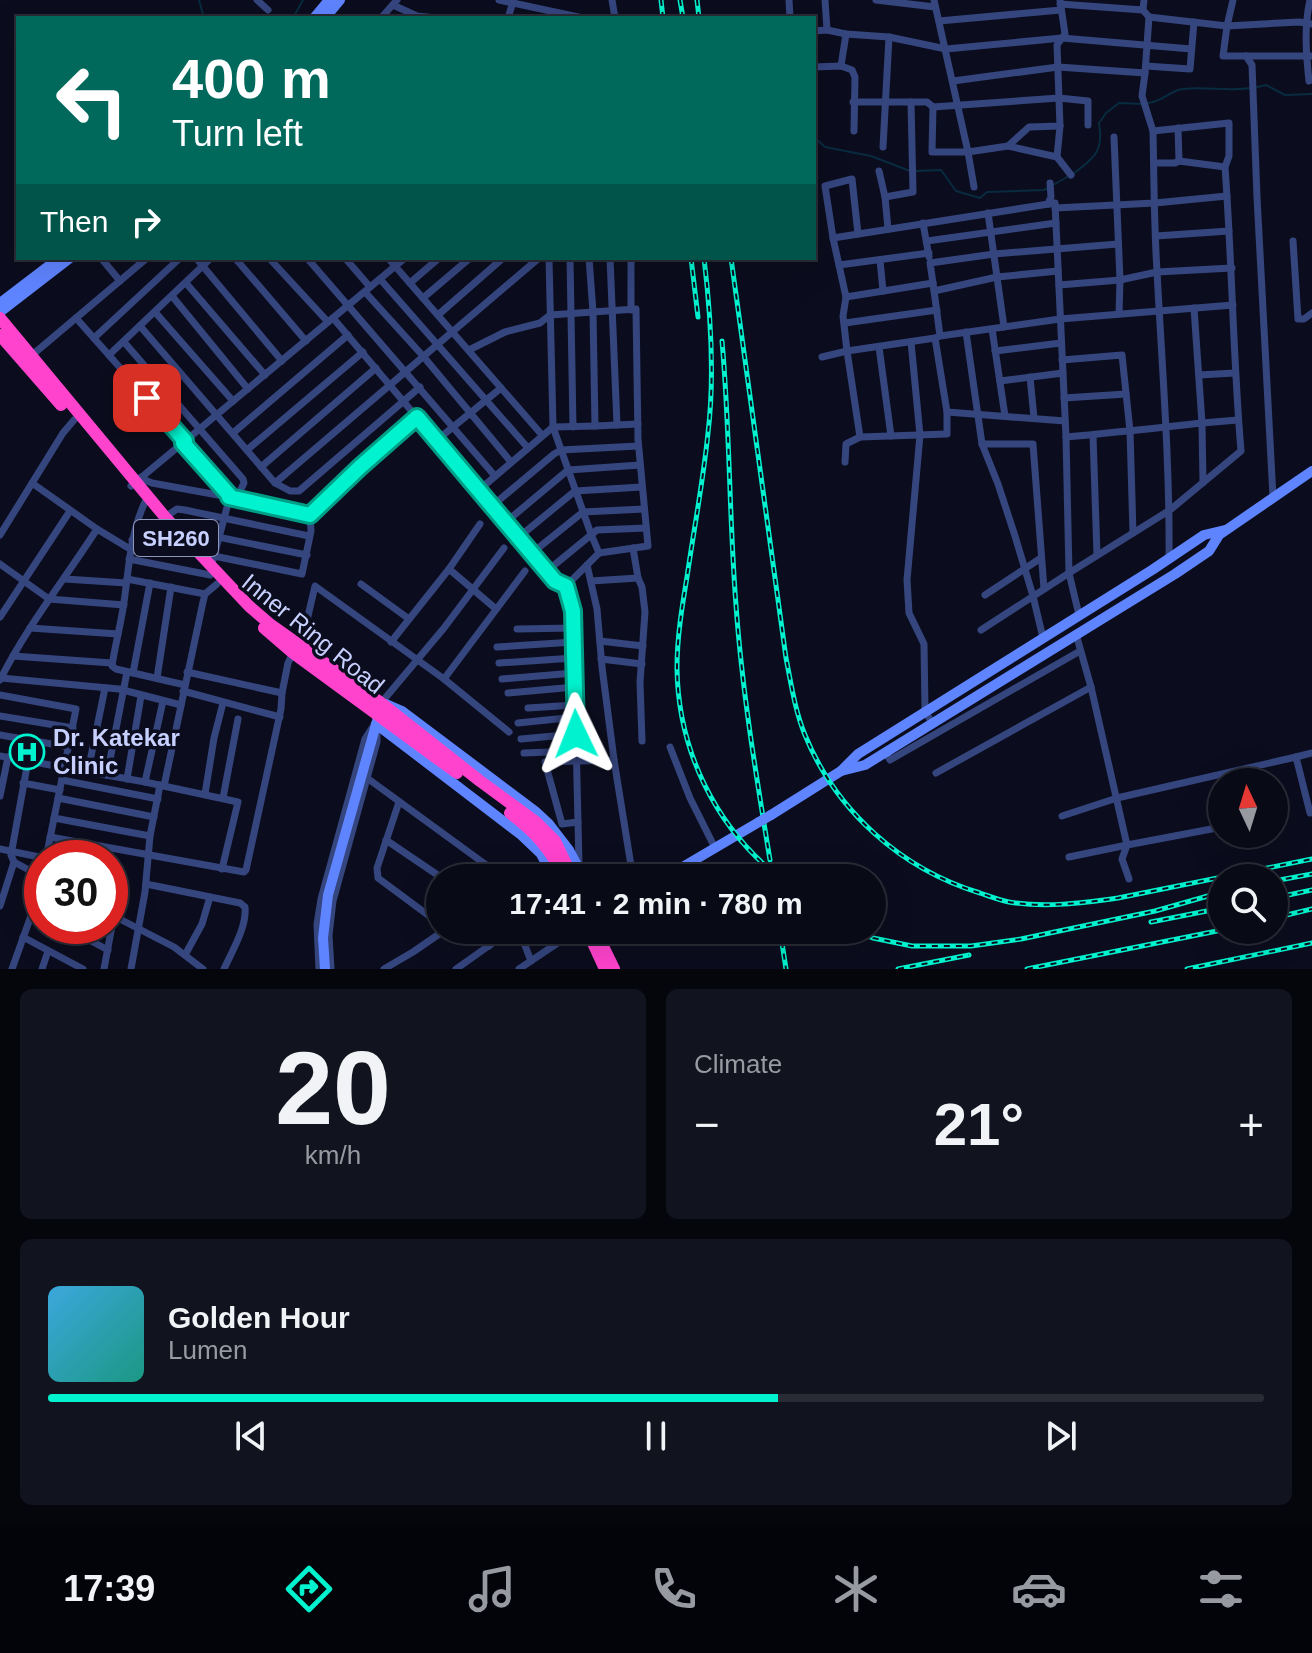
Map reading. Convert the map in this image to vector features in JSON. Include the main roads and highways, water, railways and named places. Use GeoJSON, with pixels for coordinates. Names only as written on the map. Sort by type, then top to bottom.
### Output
{"type":"FeatureCollection","features":[{"type":"Feature","properties":{"kind":"highway","name":"Inner Ring Road"},"geometry":{"type":"LineString","coordinates":[[0,315],[186,544]]}},
{"type":"Feature","properties":{"kind":"highway","name":"Inner Ring Road"},"geometry":{"type":"LineString","coordinates":[[0,335],[74,420],[136,482],[145,502],[249,606],[297,649]]}},
{"type":"Feature","properties":{"kind":"highway","name":"Inner Ring Road"},"geometry":{"type":"LineString","coordinates":[[213,570],[250,617],[383,715]]}},
{"type":"Feature","properties":{"kind":"highway"},"geometry":{"type":"LineString","coordinates":[[383,715],[546,831],[571,864]]}},
{"type":"Feature","properties":{"kind":"highway","name":"SH260"},"geometry":{"type":"LineString","coordinates":[[383,715],[523,823],[550,850],[557,864]]}},
{"type":"Feature","properties":{"kind":"highway"},"geometry":{"type":"LineString","coordinates":[[593,944],[605,969]]}},
{"type":"Feature","properties":{"kind":"highway"},"geometry":{"type":"LineString","coordinates":[[602,944],[614,969]]}},
{"type":"Feature","properties":{"kind":"waterway"},"geometry":{"type":"LineString","coordinates":[[199,0],[203,16]]}},
{"type":"Feature","properties":{"kind":"waterway"},"geometry":{"type":"LineString","coordinates":[[294,16],[303,0]]}},
{"type":"Feature","properties":{"kind":"waterway"},"geometry":{"type":"LineString","coordinates":[[1257,87],[1266,85],[1285,95],[1312,94]]}},
{"type":"Feature","properties":{"kind":"waterway"},"geometry":{"type":"LineString","coordinates":[[1148,103],[1178,90],[1250,88]]}},
{"type":"Feature","properties":{"kind":"waterway"},"geometry":{"type":"LineString","coordinates":[[1074,173],[1087,163],[1099,147],[1099,123],[1106,113],[1119,103],[1142,104]]}},
{"type":"Feature","properties":{"kind":"waterway"},"geometry":{"type":"LineString","coordinates":[[816,139],[825,147],[871,156],[910,171]]}},
{"type":"Feature","properties":{"kind":"waterway"},"geometry":{"type":"LineString","coordinates":[[916,171],[941,170],[956,191],[980,198],[987,192],[1048,188]]}},
{"type":"Feature","properties":{"kind":"waterway"},"geometry":{"type":"LineString","coordinates":[[1053,185],[1069,176]]}},
{"type":"Feature","properties":{"kind":"railway"},"geometry":{"type":"LineString","coordinates":[[661,0],[663,16]]}},
{"type":"Feature","properties":{"kind":"railway"},"geometry":{"type":"LineString","coordinates":[[680,0],[683,16]]}},
{"type":"Feature","properties":{"kind":"railway"},"geometry":{"type":"LineString","coordinates":[[697,0],[699,16]]}},
{"type":"Feature","properties":{"kind":"railway"},"geometry":{"type":"LineString","coordinates":[[691,260],[698,317]]}},
{"type":"Feature","properties":{"kind":"railway"},"geometry":{"type":"LineString","coordinates":[[704,260],[711,346],[710,411],[679,633],[679,698],[684,728],[704,785],[737,835],[764,864]]}},
{"type":"Feature","properties":{"kind":"railway"},"geometry":{"type":"LineString","coordinates":[[731,260],[794,697],[805,735],[818,763],[834,788],[874,834],[924,869],[951,882],[1005,901],[1036,905],[1118,898],[1312,859]]}},
{"type":"Feature","properties":{"kind":"railway"},"geometry":{"type":"LineString","coordinates":[[722,341],[739,637],[770,860]]}},
{"type":"Feature","properties":{"kind":"railway"},"geometry":{"type":"LineString","coordinates":[[1288,878],[1312,874]]}},
{"type":"Feature","properties":{"kind":"railway"},"geometry":{"type":"LineString","coordinates":[[1288,895],[1312,890]]}},
{"type":"Feature","properties":{"kind":"railway"},"geometry":{"type":"LineString","coordinates":[[886,941],[912,946],[971,946],[1021,939],[1155,911],[1208,896]]}},
{"type":"Feature","properties":{"kind":"railway"},"geometry":{"type":"LineString","coordinates":[[1288,915],[1312,909]]}},
{"type":"Feature","properties":{"kind":"railway"},"geometry":{"type":"LineString","coordinates":[[1151,922],[1208,911]]}},
{"type":"Feature","properties":{"kind":"railway"},"geometry":{"type":"LineString","coordinates":[[1027,969],[1208,933]]}},
{"type":"Feature","properties":{"kind":"railway"},"geometry":{"type":"LineString","coordinates":[[1187,969],[1312,943]]}},
{"type":"Feature","properties":{"kind":"railway"},"geometry":{"type":"LineString","coordinates":[[782,944],[786,969]]}},
{"type":"Feature","properties":{"kind":"railway"},"geometry":{"type":"LineString","coordinates":[[898,969],[969,955]]}},
{"type":"Feature","properties":{"kind":"place","name":"Dr. Katekar Clinic"},"geometry":{"type":"Point","coordinates":[27,752]}}]}
